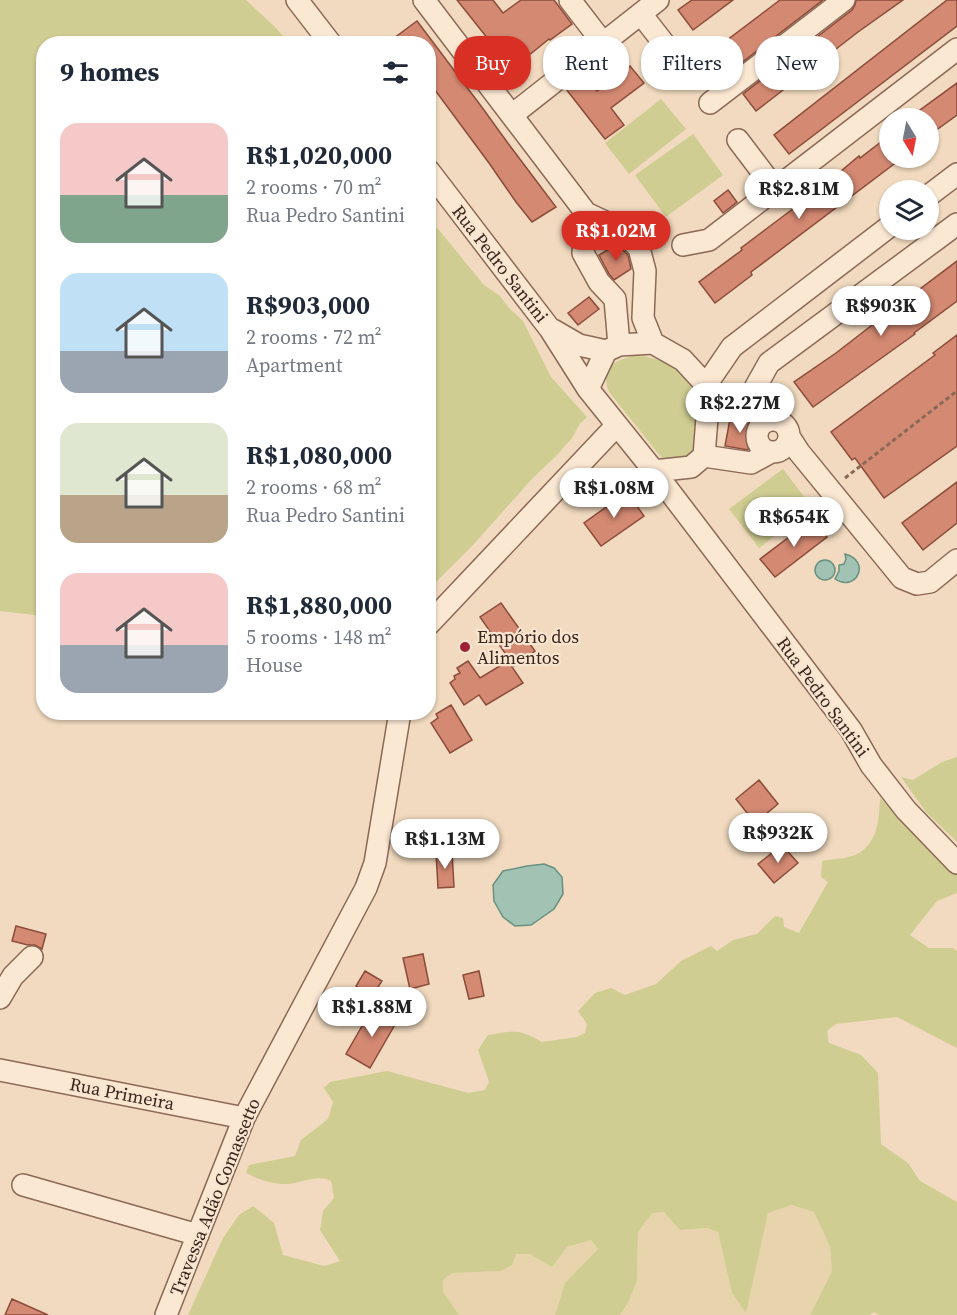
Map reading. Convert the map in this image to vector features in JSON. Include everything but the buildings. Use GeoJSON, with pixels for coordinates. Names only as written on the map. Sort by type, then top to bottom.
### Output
{"type":"FeatureCollection","features":[{"type":"Feature","properties":{"kind":"street"},"geometry":{"type":"LineString","coordinates":[[297,0],[325,36]]}},
{"type":"Feature","properties":{"kind":"street"},"geometry":{"type":"LineString","coordinates":[[424,0],[586,213],[620,228],[639,248],[645,271],[643,318],[654,343],[683,360],[707,395],[739,408],[766,413],[782,421],[787,426],[790,438],[784,449],[778,452],[765,450],[757,440],[757,433],[766,413]]}},
{"type":"Feature","properties":{"kind":"street"},"geometry":{"type":"LineString","coordinates":[[570,0],[598,36]]}},
{"type":"Feature","properties":{"kind":"street"},"geometry":{"type":"LineString","coordinates":[[612,36],[658,0]]}},
{"type":"Feature","properties":{"kind":"street"},"geometry":{"type":"LineString","coordinates":[[710,104],[844,0]]}},
{"type":"Feature","properties":{"kind":"street"},"geometry":{"type":"LineString","coordinates":[[641,14],[658,36]]}},
{"type":"Feature","properties":{"kind":"street"},"geometry":{"type":"LineString","coordinates":[[683,245],[710,240],[957,49]]}},
{"type":"Feature","properties":{"kind":"street"},"geometry":{"type":"LineString","coordinates":[[512,115],[544,90]]}},
{"type":"Feature","properties":{"kind":"street"},"geometry":{"type":"LineString","coordinates":[[738,140],[775,189]]}},
{"type":"Feature","properties":{"kind":"street"},"geometry":{"type":"LineString","coordinates":[[939,188],[957,174]]}},
{"type":"Feature","properties":{"kind":"street","name":"Rua Pedro Santini"},"geometry":{"type":"LineString","coordinates":[[436,180],[550,328],[588,389]]}},
{"type":"Feature","properties":{"kind":"street"},"geometry":{"type":"LineString","coordinates":[[586,213],[583,253],[599,282],[615,299],[612,348],[588,389],[616,426],[654,471],[697,462],[751,462],[771,452]]}},
{"type":"Feature","properties":{"kind":"street"},"geometry":{"type":"LineString","coordinates":[[766,413],[755,388],[769,363],[957,224]]}},
{"type":"Feature","properties":{"kind":"street"},"geometry":{"type":"LineString","coordinates":[[683,360],[702,357],[732,347],[879,234]]}},
{"type":"Feature","properties":{"kind":"street"},"geometry":{"type":"LineString","coordinates":[[615,299],[644,293]]}},
{"type":"Feature","properties":{"kind":"street","name":"Rua Pedro Santini"},"geometry":{"type":"LineString","coordinates":[[550,328],[579,345],[612,348]]}},
{"type":"Feature","properties":{"kind":"street"},"geometry":{"type":"LineString","coordinates":[[612,348],[654,343]]}},
{"type":"Feature","properties":{"kind":"street"},"geometry":{"type":"LineString","coordinates":[[697,462],[707,395],[732,347]]}},
{"type":"Feature","properties":{"kind":"street"},"geometry":{"type":"LineString","coordinates":[[436,617],[616,426]]}},
{"type":"Feature","properties":{"kind":"street"},"geometry":{"type":"LineString","coordinates":[[790,438],[902,578],[917,584],[930,582],[957,560]]}},
{"type":"Feature","properties":{"kind":"street","name":"Rua Pedro Santini"},"geometry":{"type":"LineString","coordinates":[[695,526],[686,494],[687,480],[697,462]]}},
{"type":"Feature","properties":{"kind":"street","name":"Rua Pedro Santini"},"geometry":{"type":"LineString","coordinates":[[654,471],[851,730],[871,765],[906,810],[957,863]]}},
{"type":"Feature","properties":{"kind":"street","name":"Travessa Adão Comassetto"},"geometry":{"type":"LineString","coordinates":[[166,1315],[244,1118],[366,888],[375,863],[399,720]]}},
{"type":"Feature","properties":{"kind":"street"},"geometry":{"type":"LineString","coordinates":[[0,998],[13,976],[32,957]]}},
{"type":"Feature","properties":{"kind":"street","name":"Rua Primeira"},"geometry":{"type":"LineString","coordinates":[[0,1070],[244,1118]]}},
{"type":"Feature","properties":{"kind":"street"},"geometry":{"type":"LineString","coordinates":[[23,1185],[198,1235]]}},
{"type":"Feature","properties":{"kind":"path"},"geometry":{"type":"LineString","coordinates":[[830,489],[957,391]]}},
{"type":"Feature","properties":{"kind":"shaded area"},"geometry":{"type":"Polygon","coordinates":[[[0,0],[246,0],[283,36],[36,36],[36,615],[0,611],[0,0]]]}},
{"type":"Feature","properties":{"kind":"shaded area"},"geometry":{"type":"Polygon","coordinates":[[[661,99],[686,129],[629,174],[605,143],[661,99]]]}},
{"type":"Feature","properties":{"kind":"shaded area"},"geometry":{"type":"Polygon","coordinates":[[[693,134],[723,175],[666,217],[635,175],[693,134]]]}},
{"type":"Feature","properties":{"kind":"shaded area"},"geometry":{"type":"Polygon","coordinates":[[[436,227],[484,285],[500,296],[523,321],[551,377],[587,417],[558,454],[531,480],[473,545],[436,582],[436,227]]]}},
{"type":"Feature","properties":{"kind":"shaded area"},"geometry":{"type":"Polygon","coordinates":[[[636,355],[672,366],[696,387],[700,409],[698,438],[694,451],[683,461],[665,462],[609,392],[606,383],[608,370],[616,362],[636,355]]]}},
{"type":"Feature","properties":{"kind":"shaded area"},"geometry":{"type":"Polygon","coordinates":[[[783,469],[812,507],[759,548],[729,509],[783,469]]]}},
{"type":"Feature","properties":{"kind":"shaded area"},"geometry":{"type":"Polygon","coordinates":[[[845,554],[858,563],[859,569],[855,579],[849,582],[835,579],[839,565],[844,564],[846,559],[845,554]]]}},
{"type":"Feature","properties":{"kind":"shaded area"},"geometry":{"type":"Polygon","coordinates":[[[825,560],[832,563],[835,570],[832,577],[825,580],[818,577],[815,570],[818,563],[825,560]]]}},
{"type":"Feature","properties":{"kind":"shaded area"},"geometry":{"type":"Polygon","coordinates":[[[957,757],[957,842],[926,812],[901,777],[913,780],[942,762],[957,757]]]}},
{"type":"Feature","properties":{"kind":"shaded area"},"geometry":{"type":"Polygon","coordinates":[[[880,798],[957,874],[957,893],[937,901],[910,935],[929,948],[953,948],[957,951],[957,1048],[897,1017],[836,1024],[827,1031],[829,1043],[861,1055],[878,1073],[881,1144],[908,1163],[920,1181],[957,1202],[957,1315],[879,1315],[874,1312],[870,1315],[810,1315],[832,1271],[830,1247],[814,1212],[791,1205],[768,1213],[746,1313],[732,1293],[718,1232],[707,1228],[680,1230],[664,1212],[652,1213],[638,1232],[637,1281],[620,1315],[555,1315],[565,1283],[598,1249],[591,1240],[567,1247],[552,1267],[530,1254],[516,1254],[512,1265],[501,1271],[452,1273],[443,1280],[443,1292],[459,1315],[188,1315],[223,1238],[239,1215],[253,1206],[274,1223],[283,1255],[324,1266],[340,1261],[320,1230],[323,1211],[334,1198],[331,1181],[320,1178],[282,1184],[256,1178],[246,1173],[249,1165],[295,1156],[301,1140],[328,1119],[333,1102],[324,1088],[330,1082],[387,1071],[468,1093],[485,1090],[489,1082],[478,1050],[488,1035],[516,1032],[527,1034],[542,1042],[577,1037],[585,1033],[587,1024],[578,1011],[595,993],[611,988],[625,995],[656,984],[681,961],[711,946],[717,951],[733,940],[757,934],[775,916],[783,918],[784,927],[799,933],[828,882],[821,877],[822,861],[843,858],[863,851],[876,831],[880,798]]]}},
{"type":"Feature","properties":{"kind":"shaded area"},"geometry":{"type":"Polygon","coordinates":[[[544,864],[554,868],[562,877],[563,894],[554,909],[531,925],[515,926],[503,917],[494,901],[493,885],[503,871],[544,864]]]}},
{"type":"Feature","properties":{"kind":"shaded area"},"geometry":{"type":"Polygon","coordinates":[[[791,1205],[814,1212],[830,1247],[832,1271],[810,1315],[621,1315],[637,1281],[638,1232],[652,1213],[664,1212],[680,1230],[707,1228],[718,1232],[732,1293],[746,1312],[768,1212],[791,1205]]]}},
{"type":"Feature","properties":{"kind":"shaded area"},"geometry":{"type":"Polygon","coordinates":[[[591,1240],[599,1249],[565,1283],[555,1315],[459,1315],[443,1292],[443,1280],[452,1272],[501,1271],[516,1254],[530,1254],[552,1267],[567,1247],[591,1240]]]}},
{"type":"Feature","properties":{"kind":"place","name":"Empório dos Alimentos"},"geometry":{"type":"Point","coordinates":[465,647]}}]}
